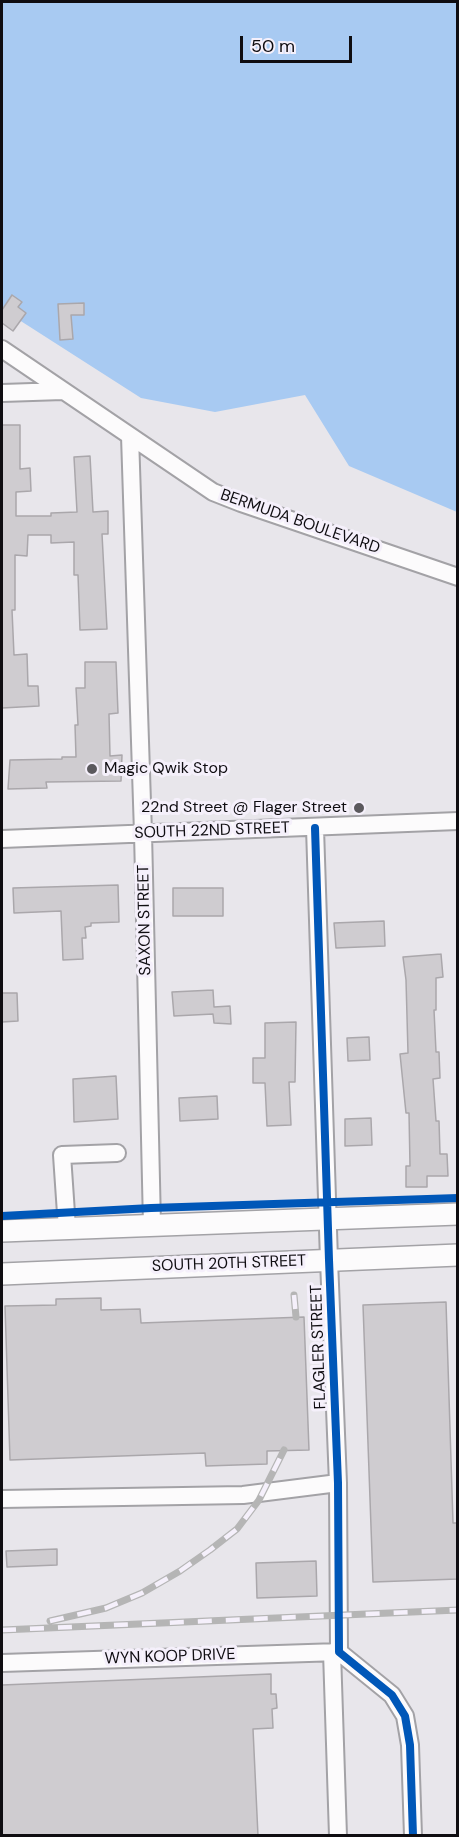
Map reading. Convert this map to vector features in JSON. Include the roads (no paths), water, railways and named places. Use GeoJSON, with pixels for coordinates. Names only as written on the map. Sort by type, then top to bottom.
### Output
{"type":"FeatureCollection","features":[{"type":"Feature","properties":{"kind":"main road"},"geometry":{"type":"LineString","coordinates":[[2,1231],[458,1214]]}},
{"type":"Feature","properties":{"kind":"main road","name":"SOUTH 20TH STREET"},"geometry":{"type":"LineString","coordinates":[[2,1274],[458,1255]]}},
{"type":"Feature","properties":{"kind":"street","name":"BERMUDA BOULEVARD"},"geometry":{"type":"LineString","coordinates":[[2,349],[213,492],[458,577]]}},
{"type":"Feature","properties":{"kind":"street"},"geometry":{"type":"LineString","coordinates":[[2,393],[63,391]]}},
{"type":"Feature","properties":{"kind":"street","name":"SAXON STREET"},"geometry":{"type":"LineString","coordinates":[[130,436],[143,833],[152,1224]]}},
{"type":"Feature","properties":{"kind":"street","name":"SOUTH 22ND STREET"},"geometry":{"type":"LineString","coordinates":[[2,839],[458,821]]}},
{"type":"Feature","properties":{"kind":"street","name":"FLAGLER STREET"},"geometry":{"type":"LineString","coordinates":[[315,828],[328,1260],[338,1483],[335,1652],[338,1836]]}},
{"type":"Feature","properties":{"kind":"street"},"geometry":{"type":"LineString","coordinates":[[67,1228],[62,1155],[117,1153]]}},
{"type":"Feature","properties":{"kind":"street"},"geometry":{"type":"LineString","coordinates":[[2,1498],[243,1495],[338,1483]]}},
{"type":"Feature","properties":{"kind":"street"},"geometry":{"type":"LineString","coordinates":[[335,1652],[392,1695],[405,1716],[410,1744],[413,1836]]}},
{"type":"Feature","properties":{"kind":"street","name":"WYN KOOP DRIVE"},"geometry":{"type":"LineString","coordinates":[[2,1663],[335,1652]]}},
{"type":"Feature","properties":{"kind":"water"},"geometry":{"type":"Polygon","coordinates":[[[2,2],[457,2],[457,512],[349,466],[305,395],[215,412],[141,398],[2,309],[2,2]]]}},
{"type":"Feature","properties":{"kind":"railway"},"geometry":{"type":"LineString","coordinates":[[294,1295],[296,1317]]}},
{"type":"Feature","properties":{"kind":"railway"},"geometry":{"type":"LineString","coordinates":[[50,1621],[106,1608],[142,1593],[210,1550],[237,1529],[259,1500],[284,1450]]}},
{"type":"Feature","properties":{"kind":"railway"},"geometry":{"type":"LineString","coordinates":[[2,1630],[458,1610]]}},
{"type":"Feature","properties":{"kind":"place","name":"Magic Qwik Stop"},"geometry":{"type":"Point","coordinates":[92,769]}},
{"type":"Feature","properties":{"kind":"place","name":"22nd Street @ Flager Street"},"geometry":{"type":"Point","coordinates":[359,808]}}]}
